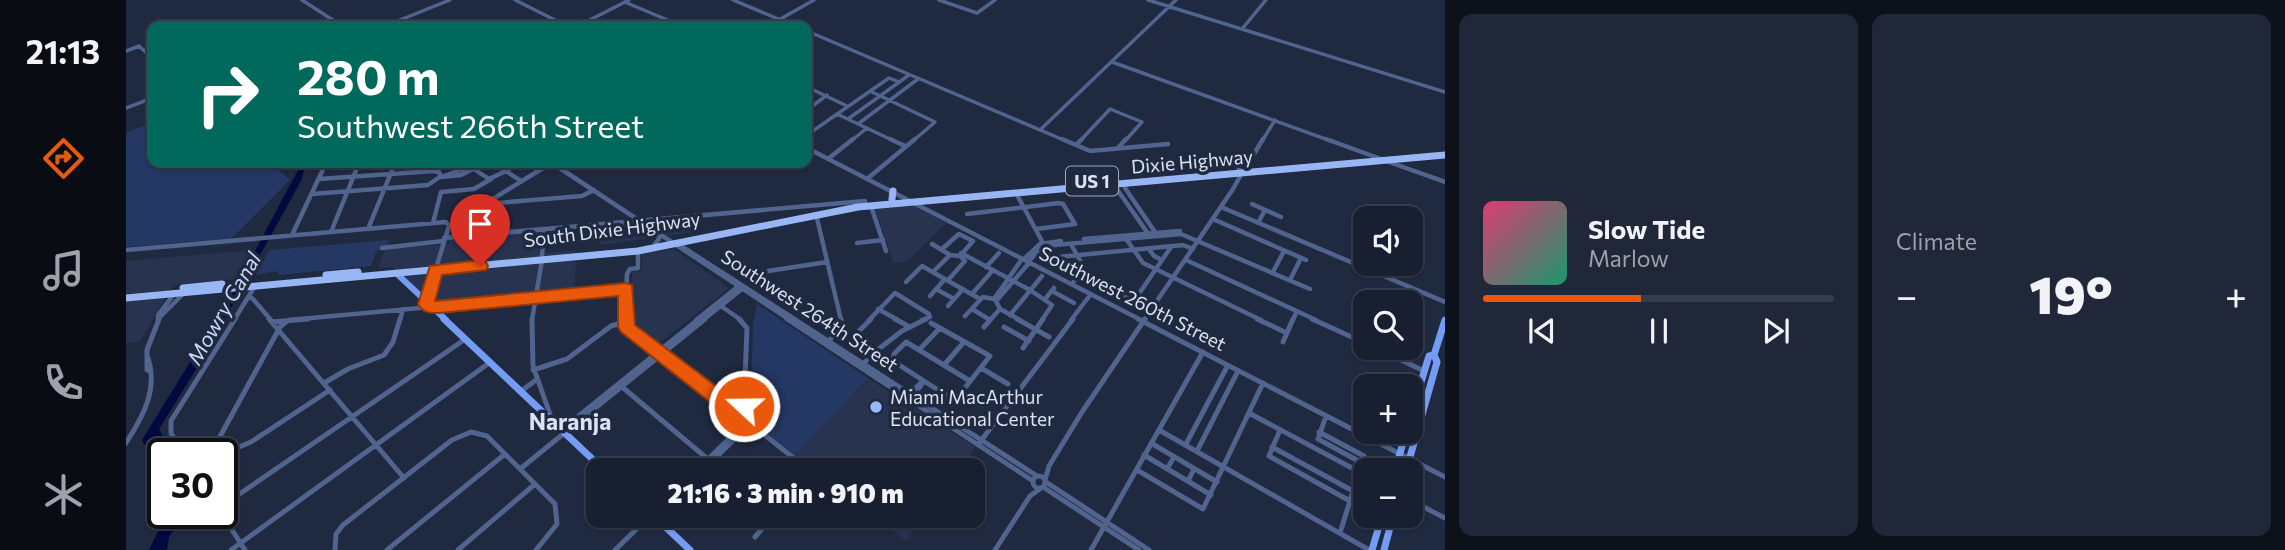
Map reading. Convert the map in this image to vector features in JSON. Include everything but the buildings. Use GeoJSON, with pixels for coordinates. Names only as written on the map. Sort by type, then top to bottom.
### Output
{"type":"FeatureCollection","features":[{"type":"Feature","properties":{"kind":"highway","name":"Dixie Highway"},"geometry":{"type":"LineString","coordinates":[[868,203],[892,195],[909,200],[930,200],[1016,193],[1241,171],[1362,154],[1377,157],[1444,153]]}},
{"type":"Feature","properties":{"kind":"highway","name":"Dixie Highway"},"geometry":{"type":"LineString","coordinates":[[811,209],[1444,153]]}},
{"type":"Feature","properties":{"kind":"highway"},"geometry":{"type":"LineString","coordinates":[[928,210],[926,205],[930,200]]}},
{"type":"Feature","properties":{"kind":"highway","name":"South Dixie Highway"},"geometry":{"type":"LineString","coordinates":[[231,285],[342,279],[436,267],[638,251],[811,209]]}},
{"type":"Feature","properties":{"kind":"highway","name":"South Dixie Highway"},"geometry":{"type":"LineString","coordinates":[[249,285],[307,276],[385,269],[500,264],[588,251],[675,244]]}},
{"type":"Feature","properties":{"kind":"highway"},"geometry":{"type":"LineString","coordinates":[[342,279],[378,273],[385,269],[396,274]]}},
{"type":"Feature","properties":{"kind":"highway"},"geometry":{"type":"LineString","coordinates":[[269,285],[307,276]]}},
{"type":"Feature","properties":{"kind":"highway"},"geometry":{"type":"LineString","coordinates":[[174,294],[231,285]]}},
{"type":"Feature","properties":{"kind":"highway","name":"US 1"},"geometry":{"type":"LineString","coordinates":[[126,296],[162,299],[185,290],[231,285]]}},
{"type":"Feature","properties":{"kind":"highway"},"geometry":{"type":"LineString","coordinates":[[126,296],[185,290]]}},
{"type":"Feature","properties":{"kind":"main road"},"geometry":{"type":"LineString","coordinates":[[396,274],[591,458]]}},
{"type":"Feature","properties":{"kind":"main road"},"geometry":{"type":"LineString","coordinates":[[1409,458],[1437,362],[1434,355],[1445,320]]}},
{"type":"Feature","properties":{"kind":"main road"},"geometry":{"type":"LineString","coordinates":[[1423,374],[1429,356],[1434,355]]}},
{"type":"Feature","properties":{"kind":"main road"},"geometry":{"type":"LineString","coordinates":[[1399,458],[1403,444]]}},
{"type":"Feature","properties":{"kind":"main road"},"geometry":{"type":"LineString","coordinates":[[665,528],[690,550]]}},
{"type":"Feature","properties":{"kind":"main road"},"geometry":{"type":"LineString","coordinates":[[1370,550],[1378,528]]}},
{"type":"Feature","properties":{"kind":"main road"},"geometry":{"type":"LineString","coordinates":[[1384,550],[1390,528]]}},
{"type":"Feature","properties":{"kind":"street"},"geometry":{"type":"LineString","coordinates":[[302,0],[334,21]]}},
{"type":"Feature","properties":{"kind":"street"},"geometry":{"type":"LineString","coordinates":[[398,21],[450,0]]}},
{"type":"Feature","properties":{"kind":"street"},"geometry":{"type":"LineString","coordinates":[[515,0],[557,21]]}},
{"type":"Feature","properties":{"kind":"street"},"geometry":{"type":"LineString","coordinates":[[733,0],[780,20],[814,0]]}},
{"type":"Feature","properties":{"kind":"street"},"geometry":{"type":"LineString","coordinates":[[939,0],[977,13],[995,0]]}},
{"type":"Feature","properties":{"kind":"street"},"geometry":{"type":"LineString","coordinates":[[1148,0],[1445,92]]}},
{"type":"Feature","properties":{"kind":"street"},"geometry":{"type":"LineString","coordinates":[[1040,130],[1176,0]]}},
{"type":"Feature","properties":{"kind":"street"},"geometry":{"type":"LineString","coordinates":[[1241,29],[1266,0]]}},
{"type":"Feature","properties":{"kind":"street"},"geometry":{"type":"LineString","coordinates":[[588,21],[628,1],[671,21]]}},
{"type":"Feature","properties":{"kind":"street"},"geometry":{"type":"LineString","coordinates":[[812,33],[1090,151],[1168,144]]}},
{"type":"Feature","properties":{"kind":"street"},"geometry":{"type":"LineString","coordinates":[[126,51],[139,46],[147,53]]}},
{"type":"Feature","properties":{"kind":"street"},"geometry":{"type":"LineString","coordinates":[[1112,62],[1362,154]]}},
{"type":"Feature","properties":{"kind":"street"},"geometry":{"type":"LineString","coordinates":[[848,119],[909,75]]}},
{"type":"Feature","properties":{"kind":"street"},"geometry":{"type":"LineString","coordinates":[[812,132],[889,78],[899,82]]}},
{"type":"Feature","properties":{"kind":"street"},"geometry":{"type":"LineString","coordinates":[[858,124],[919,79]]}},
{"type":"Feature","properties":{"kind":"street"},"geometry":{"type":"LineString","coordinates":[[812,89],[847,106]]}},
{"type":"Feature","properties":{"kind":"street"},"geometry":{"type":"LineString","coordinates":[[867,178],[935,121],[870,91]]}},
{"type":"Feature","properties":{"kind":"street"},"geometry":{"type":"LineString","coordinates":[[812,106],[828,95]]}},
{"type":"Feature","properties":{"kind":"street"},"geometry":{"type":"LineString","coordinates":[[126,108],[147,99]]}},
{"type":"Feature","properties":{"kind":"street"},"geometry":{"type":"LineString","coordinates":[[1076,145],[1110,109],[1142,122],[1118,148]]}},
{"type":"Feature","properties":{"kind":"street"},"geometry":{"type":"LineString","coordinates":[[837,114],[906,147]]}},
{"type":"Feature","properties":{"kind":"street"},"geometry":{"type":"LineString","coordinates":[[1254,154],[1275,120]]}},
{"type":"Feature","properties":{"kind":"street"},"geometry":{"type":"LineString","coordinates":[[812,127],[816,129]]}},
{"type":"Feature","properties":{"kind":"street"},"geometry":{"type":"LineString","coordinates":[[828,159],[867,128]]}},
{"type":"Feature","properties":{"kind":"street"},"geometry":{"type":"LineString","coordinates":[[812,151],[867,178],[892,195]]}},
{"type":"Feature","properties":{"kind":"street"},"geometry":{"type":"LineString","coordinates":[[1377,157],[1445,182]]}},
{"type":"Feature","properties":{"kind":"street"},"geometry":{"type":"LineString","coordinates":[[292,235],[324,168]]}},
{"type":"Feature","properties":{"kind":"street"},"geometry":{"type":"LineString","coordinates":[[331,232],[358,168]]}},
{"type":"Feature","properties":{"kind":"street"},"geometry":{"type":"LineString","coordinates":[[368,229],[393,168]]}},
{"type":"Feature","properties":{"kind":"street"},"geometry":{"type":"LineString","coordinates":[[312,194],[429,185],[441,177],[469,168]]}},
{"type":"Feature","properties":{"kind":"street"},"geometry":{"type":"LineString","coordinates":[[502,168],[521,181]]}},
{"type":"Feature","properties":{"kind":"street"},"geometry":{"type":"LineString","coordinates":[[433,223],[440,193],[475,188],[511,168]]}},
{"type":"Feature","properties":{"kind":"street"},"geometry":{"type":"LineString","coordinates":[[428,306],[436,267],[449,226],[543,168]]}},
{"type":"Feature","properties":{"kind":"street","name":"Southwest 264th Street"},"geometry":{"type":"LineString","coordinates":[[560,168],[1040,482],[1139,550]]}},
{"type":"Feature","properties":{"kind":"street"},"geometry":{"type":"LineString","coordinates":[[441,177],[456,176],[474,169],[491,179]]}},
{"type":"Feature","properties":{"kind":"street"},"geometry":{"type":"LineString","coordinates":[[319,179],[433,171],[439,172],[441,177]]}},
{"type":"Feature","properties":{"kind":"street"},"geometry":{"type":"LineString","coordinates":[[995,550],[1221,207],[1241,171]]}},
{"type":"Feature","properties":{"kind":"street"},"geometry":{"type":"LineString","coordinates":[[1126,183],[1125,188],[1156,234]]}},
{"type":"Feature","properties":{"kind":"street"},"geometry":{"type":"LineString","coordinates":[[1113,184],[1148,235]]}},
{"type":"Feature","properties":{"kind":"street"},"geometry":{"type":"LineString","coordinates":[[483,204],[584,195],[594,190]]}},
{"type":"Feature","properties":{"kind":"street"},"geometry":{"type":"LineString","coordinates":[[1016,193],[1043,243]]}},
{"type":"Feature","properties":{"kind":"street"},"geometry":{"type":"LineString","coordinates":[[496,196],[500,203]]}},
{"type":"Feature","properties":{"kind":"street","name":"Southwest 260th Street"},"geometry":{"type":"LineString","coordinates":[[909,200],[1409,458]]}},
{"type":"Feature","properties":{"kind":"street"},"geometry":{"type":"LineString","coordinates":[[382,247],[640,220],[868,203],[887,251]]}},
{"type":"Feature","properties":{"kind":"street"},"geometry":{"type":"LineString","coordinates":[[967,214],[1063,204],[1075,224],[1036,229]]}},
{"type":"Feature","properties":{"kind":"street"},"geometry":{"type":"LineString","coordinates":[[1252,204],[1281,216]]}},
{"type":"Feature","properties":{"kind":"street"},"geometry":{"type":"LineString","coordinates":[[1221,207],[1445,302]]}},
{"type":"Feature","properties":{"kind":"street"},"geometry":{"type":"LineString","coordinates":[[811,209],[842,325],[827,343]]}},
{"type":"Feature","properties":{"kind":"street"},"geometry":{"type":"LineString","coordinates":[[1258,223],[1265,210]]}},
{"type":"Feature","properties":{"kind":"street"},"geometry":{"type":"LineString","coordinates":[[1213,219],[1304,259],[1290,280]]}},
{"type":"Feature","properties":{"kind":"street"},"geometry":{"type":"LineString","coordinates":[[126,250],[446,222],[449,226]]}},
{"type":"Feature","properties":{"kind":"street"},"geometry":{"type":"LineString","coordinates":[[544,229],[531,343],[533,370],[554,424]]}},
{"type":"Feature","properties":{"kind":"street"},"geometry":{"type":"LineString","coordinates":[[655,244],[659,239],[657,232]]}},
{"type":"Feature","properties":{"kind":"street"},"geometry":{"type":"LineString","coordinates":[[942,249],[959,234],[973,241],[961,255]]}},
{"type":"Feature","properties":{"kind":"street"},"geometry":{"type":"LineString","coordinates":[[995,300],[1043,243],[1156,234],[1181,234],[1200,239],[1310,289]]}},
{"type":"Feature","properties":{"kind":"street"},"geometry":{"type":"LineString","coordinates":[[1026,261],[1043,246],[1125,237]]}},
{"type":"Feature","properties":{"kind":"street"},"geometry":{"type":"LineString","coordinates":[[1125,237],[1141,262],[1287,333]]}},
{"type":"Feature","properties":{"kind":"street"},"geometry":{"type":"LineString","coordinates":[[857,243],[883,240]]}},
{"type":"Feature","properties":{"kind":"street"},"geometry":{"type":"LineString","coordinates":[[932,244],[950,255],[961,255],[993,270],[1045,299],[1052,309],[1023,348]]}},
{"type":"Feature","properties":{"kind":"street"},"geometry":{"type":"LineString","coordinates":[[1071,244],[1084,268],[1072,285]]}},
{"type":"Feature","properties":{"kind":"street"},"geometry":{"type":"LineString","coordinates":[[1048,258],[1183,244],[1193,249]]}},
{"type":"Feature","properties":{"kind":"street"},"geometry":{"type":"LineString","coordinates":[[1134,301],[1172,246]]}},
{"type":"Feature","properties":{"kind":"street"},"geometry":{"type":"LineString","coordinates":[[1148,248],[1154,256],[1162,260]]}},
{"type":"Feature","properties":{"kind":"street"},"geometry":{"type":"LineString","coordinates":[[638,251],[638,268],[627,271],[627,327],[736,410],[794,458]]}},
{"type":"Feature","properties":{"kind":"street"},"geometry":{"type":"LineString","coordinates":[[1273,272],[1284,251]]}},
{"type":"Feature","properties":{"kind":"street"},"geometry":{"type":"LineString","coordinates":[[1037,252],[1152,310]]}},
{"type":"Feature","properties":{"kind":"street"},"geometry":{"type":"LineString","coordinates":[[986,267],[999,253]]}},
{"type":"Feature","properties":{"kind":"street"},"geometry":{"type":"LineString","coordinates":[[933,272],[950,255]]}},
{"type":"Feature","properties":{"kind":"street"},"geometry":{"type":"LineString","coordinates":[[930,296],[963,264],[965,261],[961,255]]}},
{"type":"Feature","properties":{"kind":"street"},"geometry":{"type":"LineString","coordinates":[[1062,257],[1067,267]]}},
{"type":"Feature","properties":{"kind":"street"},"geometry":{"type":"LineString","coordinates":[[1186,260],[1212,276],[1353,338]]}},
{"type":"Feature","properties":{"kind":"street"},"geometry":{"type":"LineString","coordinates":[[768,271],[827,262]]}},
{"type":"Feature","properties":{"kind":"street"},"geometry":{"type":"LineString","coordinates":[[905,282],[922,266],[980,299]]}},
{"type":"Feature","properties":{"kind":"street"},"geometry":{"type":"LineString","coordinates":[[972,294],[993,270]]}},
{"type":"Feature","properties":{"kind":"street"},"geometry":{"type":"LineString","coordinates":[[1010,315],[1042,276]]}},
{"type":"Feature","properties":{"kind":"street"},"geometry":{"type":"LineString","coordinates":[[176,438],[170,426],[248,297],[249,285]]}},
{"type":"Feature","properties":{"kind":"street"},"geometry":{"type":"LineString","coordinates":[[659,352],[721,306],[741,287]]}},
{"type":"Feature","properties":{"kind":"street"},"geometry":{"type":"LineString","coordinates":[[520,469],[741,287]]}},
{"type":"Feature","properties":{"kind":"street"},"geometry":{"type":"LineString","coordinates":[[272,322],[626,289]]}},
{"type":"Feature","properties":{"kind":"street"},"geometry":{"type":"LineString","coordinates":[[936,289],[954,299]]}},
{"type":"Feature","properties":{"kind":"street"},"geometry":{"type":"LineString","coordinates":[[948,306],[963,289]]}},
{"type":"Feature","properties":{"kind":"street"},"geometry":{"type":"LineString","coordinates":[[126,443],[149,401],[152,387],[150,371],[146,365],[150,339],[160,317],[185,290]]}},
{"type":"Feature","properties":{"kind":"street"},"geometry":{"type":"LineString","coordinates":[[1045,299],[1053,290],[1074,303]]}},
{"type":"Feature","properties":{"kind":"street"},"geometry":{"type":"LineString","coordinates":[[877,351],[854,336],[895,293],[929,314],[931,320],[940,328],[990,356],[971,381],[957,398],[952,399],[893,361],[894,354],[906,342],[971,381]]}},
{"type":"Feature","properties":{"kind":"street"},"geometry":{"type":"LineString","coordinates":[[979,442],[1091,294]]}},
{"type":"Feature","properties":{"kind":"street"},"geometry":{"type":"LineString","coordinates":[[248,297],[404,478]]}},
{"type":"Feature","properties":{"kind":"street"},"geometry":{"type":"LineString","coordinates":[[965,316],[984,297],[995,300],[1000,309],[1049,337]]}},
{"type":"Feature","properties":{"kind":"street"},"geometry":{"type":"LineString","coordinates":[[160,317],[158,314],[162,299]]}},
{"type":"Feature","properties":{"kind":"street"},"geometry":{"type":"LineString","coordinates":[[721,306],[746,326],[744,403],[736,410]]}},
{"type":"Feature","properties":{"kind":"street"},"geometry":{"type":"LineString","coordinates":[[324,383],[348,369],[384,355],[391,346],[403,309]]}},
{"type":"Feature","properties":{"kind":"street"},"geometry":{"type":"LineString","coordinates":[[878,309],[908,326]]}},
{"type":"Feature","properties":{"kind":"street"},"geometry":{"type":"LineString","coordinates":[[971,309],[990,320]]}},
{"type":"Feature","properties":{"kind":"street"},"geometry":{"type":"LineString","coordinates":[[984,327],[1000,309]]}},
{"type":"Feature","properties":{"kind":"street"},"geometry":{"type":"LineString","coordinates":[[1283,342],[1296,312]]}},
{"type":"Feature","properties":{"kind":"street"},"geometry":{"type":"LineString","coordinates":[[219,438],[279,331],[289,320]]}},
{"type":"Feature","properties":{"kind":"street"},"geometry":{"type":"LineString","coordinates":[[864,365],[908,326],[931,320]]}},
{"type":"Feature","properties":{"kind":"street"},"geometry":{"type":"LineString","coordinates":[[533,370],[567,359],[611,326],[625,322]]}},
{"type":"Feature","properties":{"kind":"street"},"geometry":{"type":"LineString","coordinates":[[1004,327],[1028,341]]}},
{"type":"Feature","properties":{"kind":"street"},"geometry":{"type":"LineString","coordinates":[[919,350],[940,328]]}},
{"type":"Feature","properties":{"kind":"street"},"geometry":{"type":"LineString","coordinates":[[238,495],[464,340]]}},
{"type":"Feature","properties":{"kind":"street"},"geometry":{"type":"LineString","coordinates":[[944,365],[964,342]]}},
{"type":"Feature","properties":{"kind":"street","name":"Southwest 264th Street"},"geometry":{"type":"LineString","coordinates":[[827,343],[911,395],[979,442]]}},
{"type":"Feature","properties":{"kind":"street"},"geometry":{"type":"LineString","coordinates":[[1091,550],[1203,352]]}},
{"type":"Feature","properties":{"kind":"street"},"geometry":{"type":"LineString","coordinates":[[1401,360],[1424,371]]}},
{"type":"Feature","properties":{"kind":"street"},"geometry":{"type":"LineString","coordinates":[[231,550],[489,363]]}},
{"type":"Feature","properties":{"kind":"street"},"geometry":{"type":"LineString","coordinates":[[1186,444],[1228,365]]}},
{"type":"Feature","properties":{"kind":"street"},"geometry":{"type":"LineString","coordinates":[[981,368],[1008,384]]}},
{"type":"Feature","properties":{"kind":"street"},"geometry":{"type":"LineString","coordinates":[[1197,451],[1238,371]]}},
{"type":"Feature","properties":{"kind":"street"},"geometry":{"type":"LineString","coordinates":[[520,392],[536,380]]}},
{"type":"Feature","properties":{"kind":"street"},"geometry":{"type":"LineString","coordinates":[[911,395],[924,381]]}},
{"type":"Feature","properties":{"kind":"street"},"geometry":{"type":"LineString","coordinates":[[1137,470],[1203,509],[1263,383]]}},
{"type":"Feature","properties":{"kind":"street"},"geometry":{"type":"LineString","coordinates":[[620,385],[705,458]]}},
{"type":"Feature","properties":{"kind":"street"},"geometry":{"type":"LineString","coordinates":[[238,447],[251,442],[330,390]]}},
{"type":"Feature","properties":{"kind":"street"},"geometry":{"type":"LineString","coordinates":[[1249,414],[1353,469]]}},
{"type":"Feature","properties":{"kind":"street"},"geometry":{"type":"LineString","coordinates":[[1326,416],[1320,432],[1364,458]]}},
{"type":"Feature","properties":{"kind":"street"},"geometry":{"type":"LineString","coordinates":[[712,458],[748,422]]}},
{"type":"Feature","properties":{"kind":"street"},"geometry":{"type":"LineString","coordinates":[[1160,430],[1370,550]]}},
{"type":"Feature","properties":{"kind":"street"},"geometry":{"type":"LineString","coordinates":[[1280,430],[1272,447],[1353,491],[1340,533]]}},
{"type":"Feature","properties":{"kind":"street"},"geometry":{"type":"LineString","coordinates":[[335,550],[333,542],[343,525],[452,440],[471,432],[487,436],[555,504],[559,517],[558,525],[536,550]]}},
{"type":"Feature","properties":{"kind":"street"},"geometry":{"type":"LineString","coordinates":[[1151,443],[1217,482]]}},
{"type":"Feature","properties":{"kind":"street"},"geometry":{"type":"LineString","coordinates":[[387,550],[505,454]]}},
{"type":"Feature","properties":{"kind":"street"},"geometry":{"type":"LineString","coordinates":[[1144,455],[1211,495]]}},
{"type":"Feature","properties":{"kind":"street"},"geometry":{"type":"LineString","coordinates":[[1167,469],[1174,457]]}},
{"type":"Feature","properties":{"kind":"street","name":"Southwest 260th Street"},"geometry":{"type":"LineString","coordinates":[[1423,465],[1445,477]]}},
{"type":"Feature","properties":{"kind":"street"},"geometry":{"type":"LineString","coordinates":[[1188,481],[1194,469]]}},
{"type":"Feature","properties":{"kind":"street"},"geometry":{"type":"LineString","coordinates":[[458,550],[535,484]]}},
{"type":"Feature","properties":{"kind":"street"},"geometry":{"type":"LineString","coordinates":[[1423,507],[1445,518]]}},
{"type":"Feature","properties":{"kind":"street","name":"Southwest 264th Street"},"geometry":{"type":"LineString","coordinates":[[1105,525],[1149,550]]}},
{"type":"Feature","properties":{"kind":"street"},"geometry":{"type":"LineString","coordinates":[[615,550],[639,528]]}},
{"type":"Feature","properties":{"kind":"street"},"geometry":{"type":"LineString","coordinates":[[755,537],[763,528]]}},
{"type":"Feature","properties":{"kind":"street"},"geometry":{"type":"LineString","coordinates":[[231,529],[245,550]]}},
{"type":"Feature","properties":{"kind":"shaded area"},"geometry":{"type":"Polygon","coordinates":[[[147,124],[147,168],[276,168],[290,180],[232,238],[126,247],[126,133],[147,124]]]}},
{"type":"Feature","properties":{"kind":"shaded area"},"geometry":{"type":"Polygon","coordinates":[[[306,168],[205,355],[159,429],[164,438],[147,438],[147,449],[142,440],[232,294],[297,172],[306,168]]]}},
{"type":"Feature","properties":{"kind":"shaded area"},"geometry":{"type":"Polygon","coordinates":[[[913,205],[946,223],[907,262],[893,262],[875,209],[913,205]]]}},
{"type":"Feature","properties":{"kind":"shaded area"},"geometry":{"type":"Polygon","coordinates":[[[692,218],[697,232],[599,245],[600,226],[692,218]]]}},
{"type":"Feature","properties":{"kind":"shaded area"},"geometry":{"type":"Polygon","coordinates":[[[543,226],[539,253],[577,250],[574,291],[432,305],[392,267],[378,268],[385,249],[449,244],[448,234],[543,226]]]}},
{"type":"Feature","properties":{"kind":"shaded area"},"geometry":{"type":"Polygon","coordinates":[[[389,240],[388,246],[376,252],[371,266],[279,275],[276,271],[256,275],[269,250],[389,240]]]}},
{"type":"Feature","properties":{"kind":"shaded area"},"geometry":{"type":"Polygon","coordinates":[[[674,249],[729,288],[658,344],[631,324],[632,272],[642,271],[642,254],[674,249]]]}},
{"type":"Feature","properties":{"kind":"shaded area"},"geometry":{"type":"Polygon","coordinates":[[[253,250],[235,279],[173,285],[140,341],[126,344],[126,261],[253,250]]]}},
{"type":"Feature","properties":{"kind":"shaded area"},"geometry":{"type":"Polygon","coordinates":[[[757,304],[868,378],[795,456],[750,422],[753,325],[757,304]]]}},
{"type":"Feature","properties":{"kind":"shaded area","name":"Miami MacArthur Educational Center"},"geometry":{"type":"Polygon","coordinates":[[[868,378],[975,447],[967,458],[795,456],[868,378]]]}},
{"type":"Feature","properties":{"kind":"shaded area"},"geometry":{"type":"Polygon","coordinates":[[[889,528],[915,528],[906,541],[889,528]]]}},
{"type":"Feature","properties":{"kind":"shaded area"},"geometry":{"type":"Polygon","coordinates":[[[159,529],[174,529],[169,537],[167,550],[149,550],[159,529]]]}},
{"type":"Feature","properties":{"kind":"place","name":"Miami MacArthur Educational Center"},"geometry":{"type":"Point","coordinates":[876,407]}},
{"type":"Feature","properties":{"kind":"district","name":"Naranja"},"geometry":{"type":"Point","coordinates":[570,421]}},
{"type":"Feature","properties":{"kind":"route"},"geometry":{"type":"LineString","coordinates":[[480,266],[436,270],[426,304],[429,307],[439,307],[626,289],[627,327],[731,408],[739,410],[744,406]]}},
{"type":"Feature","properties":{"kind":"water label","name":"Mowry Canal"},"geometry":{"type":"Point","coordinates":[223,308]}}]}
